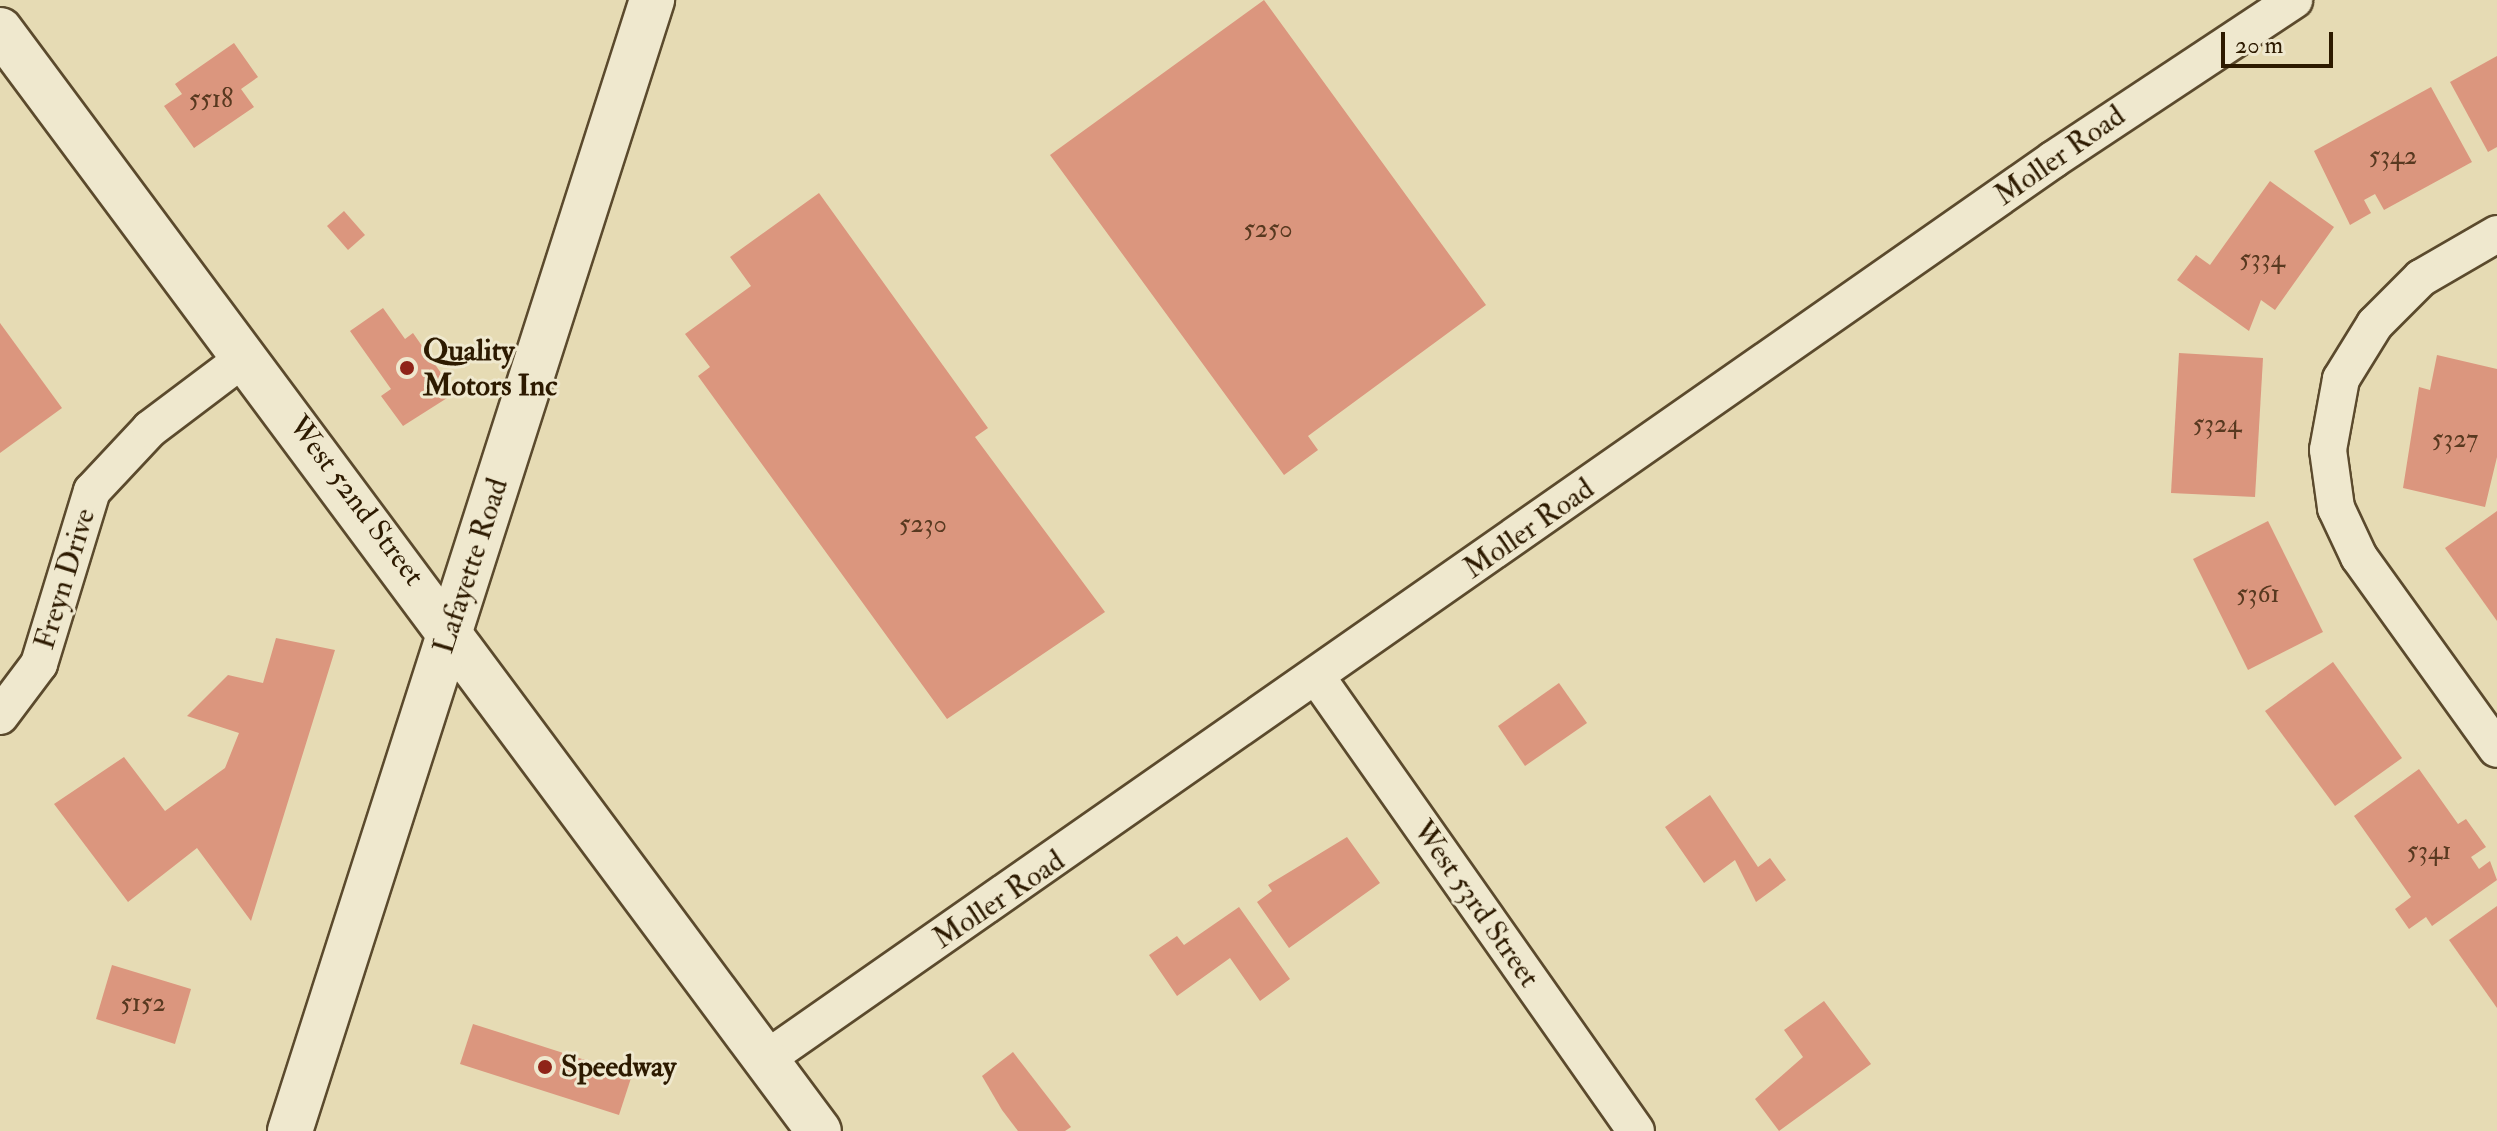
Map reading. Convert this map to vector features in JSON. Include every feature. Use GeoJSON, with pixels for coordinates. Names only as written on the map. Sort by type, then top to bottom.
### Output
{"type":"FeatureCollection","features":[{"type":"Feature","properties":{"kind":"street","name":"Lafayette Road"},"geometry":{"type":"LineString","coordinates":[[290,1131],[652,0]]}},
{"type":"Feature","properties":{"kind":"street","name":"Moller Road"},"geometry":{"type":"LineString","coordinates":[[766,1059],[2054,159],[2294,0]]}},
{"type":"Feature","properties":{"kind":"street","name":"West 52nd Street"},"geometry":{"type":"LineString","coordinates":[[0,30],[451,628],[819,1131]]}},
{"type":"Feature","properties":{"kind":"street"},"geometry":{"type":"LineString","coordinates":[[2497,234],[2401,294],[2354,352],[2329,424],[2332,483],[2359,557],[2497,749]]}},
{"type":"Feature","properties":{"kind":"street","name":"Freyn Drive"},"geometry":{"type":"LineString","coordinates":[[0,716],[39,664],[92,491],[150,429],[247,356]]}},
{"type":"Feature","properties":{"kind":"street","name":"West 53rd Street"},"geometry":{"type":"LineString","coordinates":[[1316,676],[1636,1131]]}},
{"type":"Feature","properties":{"kind":"building"},"geometry":{"type":"Polygon","coordinates":[[[1264,0],[1486,305],[1308,436],[1318,450],[1284,475],[1050,155],[1264,0]]]}},
{"type":"Feature","properties":{"kind":"building"},"geometry":{"type":"Polygon","coordinates":[[[234,43],[258,77],[241,89],[254,107],[194,148],[164,106],[182,94],[175,84],[234,43]]]}},
{"type":"Feature","properties":{"kind":"building"},"geometry":{"type":"Polygon","coordinates":[[[2497,56],[2497,147],[2488,152],[2450,82],[2497,56]]]}},
{"type":"Feature","properties":{"kind":"building"},"geometry":{"type":"Polygon","coordinates":[[[2431,87],[2472,162],[2384,210],[2375,194],[2364,200],[2371,213],[2350,225],[2314,151],[2431,87]]]}},
{"type":"Feature","properties":{"kind":"building"},"geometry":{"type":"Polygon","coordinates":[[[2270,181],[2334,227],[2275,310],[2261,300],[2249,331],[2177,280],[2196,255],[2210,265],[2270,181]]]}},
{"type":"Feature","properties":{"kind":"building"},"geometry":{"type":"Polygon","coordinates":[[[819,193],[988,428],[975,437],[1105,612],[947,719],[698,376],[710,367],[685,334],[751,286],[730,257],[819,193]]]}},
{"type":"Feature","properties":{"kind":"building"},"geometry":{"type":"Polygon","coordinates":[[[344,211],[365,235],[348,250],[327,226],[344,211]]]}},
{"type":"Feature","properties":{"kind":"building","name":"Quality Motors Inc"},"geometry":{"type":"Polygon","coordinates":[[[383,308],[405,339],[413,333],[455,393],[403,426],[381,396],[391,389],[350,331],[383,308]]]}},
{"type":"Feature","properties":{"kind":"building"},"geometry":{"type":"Polygon","coordinates":[[[0,323],[62,408],[0,453],[0,323]]]}},
{"type":"Feature","properties":{"kind":"building"},"geometry":{"type":"Polygon","coordinates":[[[2179,353],[2263,358],[2255,497],[2171,493],[2179,353]]]}},
{"type":"Feature","properties":{"kind":"building"},"geometry":{"type":"Polygon","coordinates":[[[2437,355],[2497,369],[2497,457],[2485,507],[2403,488],[2419,387],[2430,390],[2437,355]]]}},
{"type":"Feature","properties":{"kind":"building"},"geometry":{"type":"Polygon","coordinates":[[[2497,511],[2497,621],[2445,548],[2497,511]]]}},
{"type":"Feature","properties":{"kind":"building"},"geometry":{"type":"Polygon","coordinates":[[[2268,521],[2323,632],[2248,670],[2193,559],[2268,521]]]}},
{"type":"Feature","properties":{"kind":"building"},"geometry":{"type":"Polygon","coordinates":[[[276,638],[335,650],[251,921],[197,848],[128,902],[54,804],[124,757],[165,811],[225,768],[239,733],[187,716],[228,675],[263,683],[276,638]]]}},
{"type":"Feature","properties":{"kind":"building"},"geometry":{"type":"Polygon","coordinates":[[[2333,662],[2402,758],[2335,806],[2265,711],[2333,662]]]}},
{"type":"Feature","properties":{"kind":"building"},"geometry":{"type":"Polygon","coordinates":[[[1559,683],[1587,723],[1525,766],[1498,726],[1559,683]]]}},
{"type":"Feature","properties":{"kind":"building"},"geometry":{"type":"Polygon","coordinates":[[[2419,769],[2458,824],[2466,819],[2486,847],[2471,857],[2479,869],[2490,861],[2497,880],[2432,926],[2426,917],[2409,929],[2395,909],[2411,897],[2354,816],[2419,769]]]}},
{"type":"Feature","properties":{"kind":"building"},"geometry":{"type":"Polygon","coordinates":[[[1710,795],[1758,867],[1770,858],[1786,880],[1756,902],[1735,860],[1704,883],[1665,827],[1710,795]]]}},
{"type":"Feature","properties":{"kind":"building"},"geometry":{"type":"Polygon","coordinates":[[[1347,837],[1380,883],[1289,948],[1257,902],[1272,891],[1268,885],[1347,837]]]}},
{"type":"Feature","properties":{"kind":"building"},"geometry":{"type":"Polygon","coordinates":[[[2497,906],[2497,1008],[2449,940],[2497,906]]]}},
{"type":"Feature","properties":{"kind":"building"},"geometry":{"type":"Polygon","coordinates":[[[1239,907],[1290,979],[1260,1001],[1230,958],[1177,996],[1149,955],[1177,936],[1184,945],[1239,907]]]}},
{"type":"Feature","properties":{"kind":"building"},"geometry":{"type":"Polygon","coordinates":[[[112,965],[191,989],[175,1044],[96,1019],[112,965]]]}},
{"type":"Feature","properties":{"kind":"building"},"geometry":{"type":"Polygon","coordinates":[[[1824,1001],[1871,1064],[1779,1131],[1755,1099],[1803,1057],[1784,1030],[1824,1001]]]}},
{"type":"Feature","properties":{"kind":"building"},"geometry":{"type":"Polygon","coordinates":[[[473,1024],[632,1075],[619,1115],[460,1064],[473,1024]]]}},
{"type":"Feature","properties":{"kind":"building"},"geometry":{"type":"Polygon","coordinates":[[[1013,1052],[1071,1127],[1065,1131],[1018,1131],[982,1076],[1013,1052]]]}},
{"type":"Feature","properties":{"kind":"place","name":"Quality Motors Inc"},"geometry":{"type":"Point","coordinates":[407,368]}},
{"type":"Feature","properties":{"kind":"place","name":"Speedway"},"geometry":{"type":"Point","coordinates":[545,1067]}}]}
